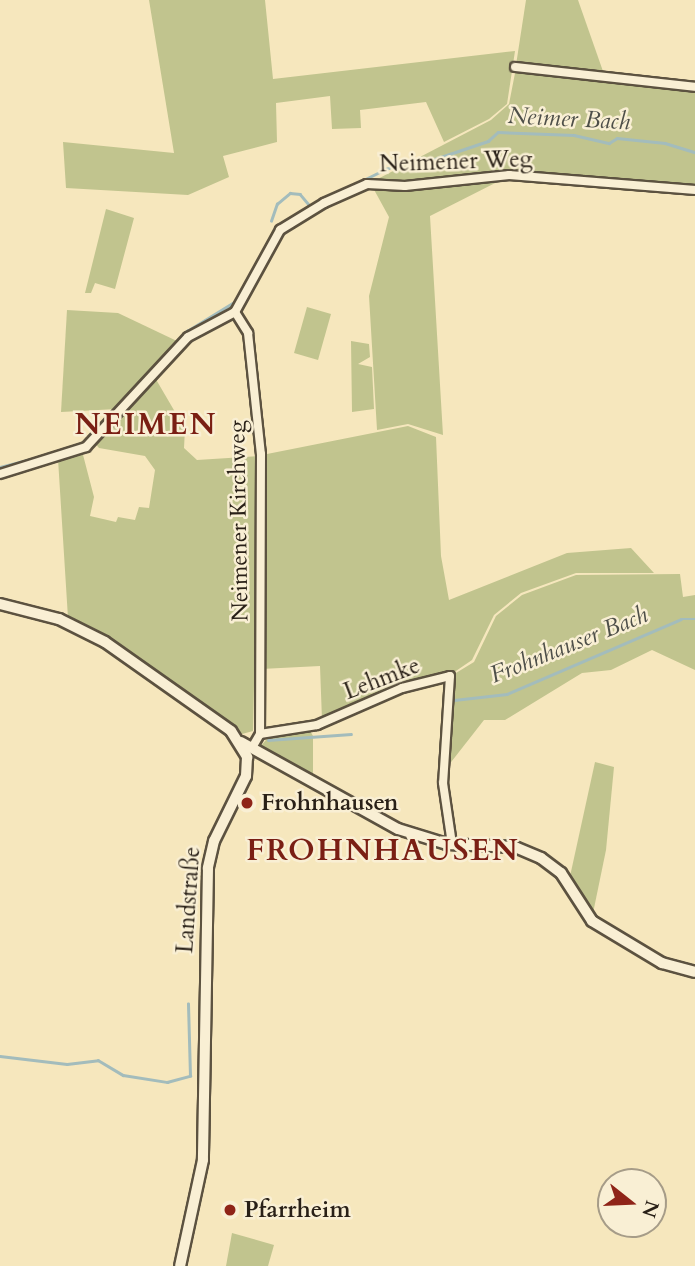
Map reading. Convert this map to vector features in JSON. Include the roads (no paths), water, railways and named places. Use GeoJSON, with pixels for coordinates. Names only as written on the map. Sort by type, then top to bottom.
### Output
{"type":"FeatureCollection","features":[{"type":"Feature","properties":{"kind":"main road"},"geometry":{"type":"LineString","coordinates":[[0,604],[59,619],[105,642],[241,742],[375,819],[422,838],[452,844],[515,847],[541,858],[561,873],[592,921],[662,963],[695,972]]}},
{"type":"Feature","properties":{"kind":"main road"},"geometry":{"type":"LineString","coordinates":[[241,742],[248,769],[273,761]]}},
{"type":"Feature","properties":{"kind":"main road","name":"Landstraße"},"geometry":{"type":"LineString","coordinates":[[180,1266],[203,1160],[208,868],[214,841],[248,769]]}},
{"type":"Feature","properties":{"kind":"street"},"geometry":{"type":"LineString","coordinates":[[515,67],[695,87]]}},
{"type":"Feature","properties":{"kind":"street","name":"Neimener Weg"},"geometry":{"type":"LineString","coordinates":[[235,312],[280,230],[324,203],[368,184],[405,186],[509,175],[695,190]]}},
{"type":"Feature","properties":{"kind":"street"},"geometry":{"type":"LineString","coordinates":[[0,474],[86,447],[188,337],[235,312]]}},
{"type":"Feature","properties":{"kind":"street","name":"Neimener Kirchweg"},"geometry":{"type":"LineString","coordinates":[[235,312],[248,333],[261,454],[260,734]]}},
{"type":"Feature","properties":{"kind":"street","name":"Lehmke"},"geometry":{"type":"LineString","coordinates":[[260,734],[317,725],[402,688],[450,676],[443,783],[452,844]]}},
{"type":"Feature","properties":{"kind":"street"},"geometry":{"type":"LineString","coordinates":[[252,748],[260,734]]}},
{"type":"Feature","properties":{"kind":"waterway","name":"Neimer Bach"},"geometry":{"type":"LineString","coordinates":[[405,169],[488,141],[498,132],[574,135],[609,143],[617,138],[665,143],[695,152]]}},
{"type":"Feature","properties":{"kind":"waterway","name":"Neimer Bach"},"geometry":{"type":"LineString","coordinates":[[385,169],[389,168]]}},
{"type":"Feature","properties":{"kind":"waterway","name":"Neimer Bach"},"geometry":{"type":"LineString","coordinates":[[351,186],[380,172]]}},
{"type":"Feature","properties":{"kind":"waterway","name":"Neimer Bach"},"geometry":{"type":"LineString","coordinates":[[330,196],[343,190]]}},
{"type":"Feature","properties":{"kind":"waterway","name":"Neimer Bach"},"geometry":{"type":"LineString","coordinates":[[271,221],[277,204],[290,193],[300,194],[310,206],[315,203]]}},
{"type":"Feature","properties":{"kind":"waterway","name":"Neimer Bach"},"geometry":{"type":"LineString","coordinates":[[243,290],[268,241]]}},
{"type":"Feature","properties":{"kind":"waterway","name":"Neimer Bach"},"geometry":{"type":"LineString","coordinates":[[81,445],[187,331],[239,299]]}},
{"type":"Feature","properties":{"kind":"waterway","name":"Neimer Bach"},"geometry":{"type":"LineString","coordinates":[[0,467],[51,454]]}},
{"type":"Feature","properties":{"kind":"waterway","name":"Frohnhauser Bach"},"geometry":{"type":"LineString","coordinates":[[454,700],[507,694],[681,619],[695,619]]}},
{"type":"Feature","properties":{"kind":"waterway","name":"Frohnhauser Bach"},"geometry":{"type":"LineString","coordinates":[[268,740],[351,734]]}},
{"type":"Feature","properties":{"kind":"waterway","name":"Frohnhauser Bach"},"geometry":{"type":"LineString","coordinates":[[0,1056],[67,1064],[98,1060],[123,1075],[167,1082],[190,1076],[188,1004]]}},
{"type":"Feature","properties":{"kind":"place","name":"Frohnhausen"},"geometry":{"type":"Point","coordinates":[247,803]}},
{"type":"Feature","properties":{"kind":"place","name":"Pfarrheim"},"geometry":{"type":"Point","coordinates":[230,1210]}},
{"type":"Feature","properties":{"kind":"district","name":"NEIMEN"},"geometry":{"type":"Point","coordinates":[146,425]}},
{"type":"Feature","properties":{"kind":"district","name":"FROHNHAUSEN"},"geometry":{"type":"Point","coordinates":[383,851]}}]}
